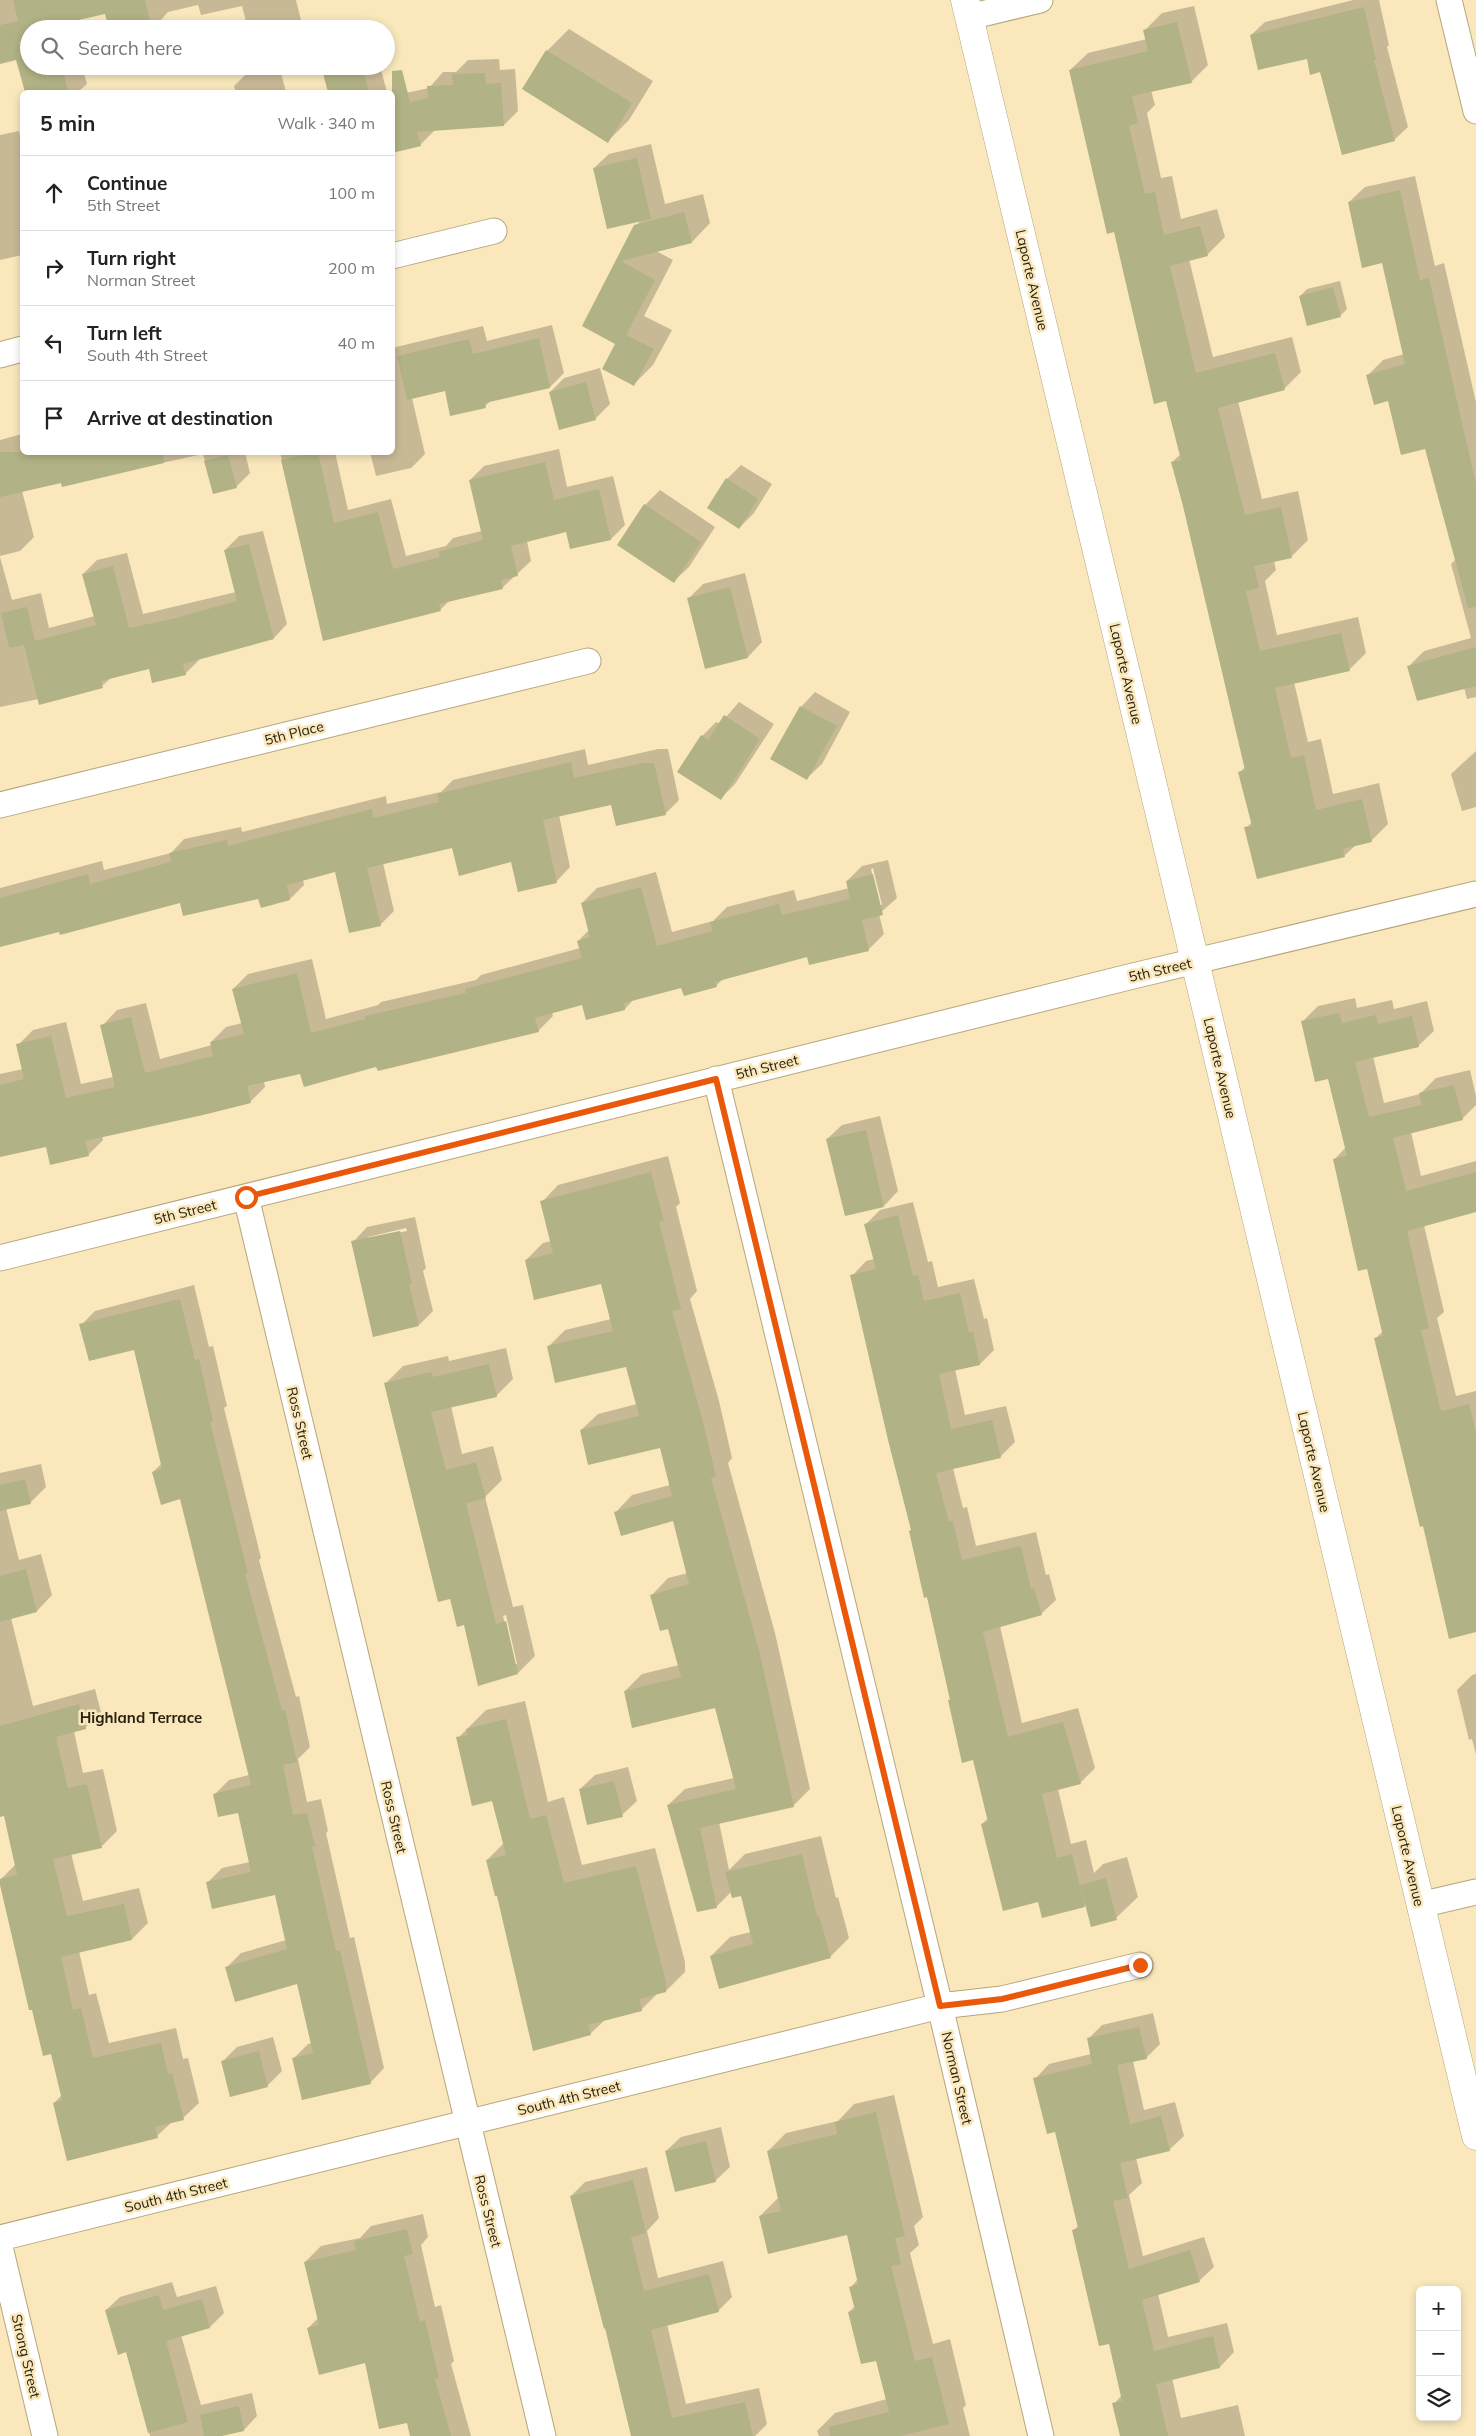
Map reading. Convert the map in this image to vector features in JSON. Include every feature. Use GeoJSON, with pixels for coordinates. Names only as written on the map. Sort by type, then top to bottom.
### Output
{"type":"FeatureCollection","features":[{"type":"Feature","properties":{"kind":"street"},"geometry":{"type":"LineString","coordinates":[[967,9],[1040,0]]}},
{"type":"Feature","properties":{"kind":"street"},"geometry":{"type":"LineString","coordinates":[[1449,0],[1476,111]]}},
{"type":"Feature","properties":{"kind":"street","name":"Laporte Avenue"},"geometry":{"type":"LineString","coordinates":[[967,9],[1476,2136]]}},
{"type":"Feature","properties":{"kind":"street"},"geometry":{"type":"LineString","coordinates":[[395,255],[494,231]]}},
{"type":"Feature","properties":{"kind":"street"},"geometry":{"type":"LineString","coordinates":[[0,354],[20,349]]}},
{"type":"Feature","properties":{"kind":"street","name":"5th Place"},"geometry":{"type":"LineString","coordinates":[[0,805],[588,661]]}},
{"type":"Feature","properties":{"kind":"street","name":"5th Street"},"geometry":{"type":"LineString","coordinates":[[0,1258],[716,1079],[1476,894]]}},
{"type":"Feature","properties":{"kind":"street","name":"Norman Street"},"geometry":{"type":"LineString","coordinates":[[716,1079],[940,2006],[1041,2436]]}},
{"type":"Feature","properties":{"kind":"street","name":"Ross Street"},"geometry":{"type":"LineString","coordinates":[[246,1197],[543,2436]]}},
{"type":"Feature","properties":{"kind":"street"},"geometry":{"type":"LineString","coordinates":[[1420,1905],[1476,1892]]}},
{"type":"Feature","properties":{"kind":"street","name":"South 4th Street"},"geometry":{"type":"LineString","coordinates":[[0,2238],[940,2006],[1002,1999],[1140,1965]]}},
{"type":"Feature","properties":{"kind":"street","name":"Strong Street"},"geometry":{"type":"LineString","coordinates":[[0,2247],[45,2436]]}},
{"type":"Feature","properties":{"kind":"building"},"geometry":{"type":"Polygon","coordinates":[[[13,0],[145,0],[150,20],[107,20],[105,14],[78,20],[20,20],[20,74],[16,60],[0,64],[0,25],[18,21],[13,0]]]}},
{"type":"Feature","properties":{"kind":"building"},"geometry":{"type":"Polygon","coordinates":[[[1364,7],[1376,60],[1374,60],[1395,141],[1342,155],[1320,72],[1310,75],[1307,59],[1258,70],[1250,35],[1364,7]]]}},
{"type":"Feature","properties":{"kind":"building"},"geometry":{"type":"Polygon","coordinates":[[[1177,22],[1192,83],[1132,96],[1138,123],[1129,126],[1145,194],[1155,192],[1164,235],[1200,226],[1208,256],[1170,266],[1196,373],[1275,353],[1285,390],[1218,408],[1245,515],[1281,507],[1292,558],[1254,566],[1259,588],[1246,591],[1260,651],[1341,633],[1350,671],[1275,688],[1291,758],[1304,755],[1316,810],[1362,799],[1372,842],[1343,849],[1345,857],[1257,879],[1244,827],[1252,826],[1238,772],[1245,770],[1171,462],[1181,460],[1166,401],[1154,404],[1114,232],[1107,234],[1069,70],[1148,51],[1143,30],[1177,22]]]}},
{"type":"Feature","properties":{"kind":"building"},"geometry":{"type":"Polygon","coordinates":[[[546,50],[632,103],[608,143],[522,89],[546,50]]]}},
{"type":"Feature","properties":{"kind":"building"},"geometry":{"type":"Polygon","coordinates":[[[402,70],[410,102],[428,98],[427,86],[453,85],[452,74],[485,73],[486,84],[501,83],[504,126],[417,132],[421,146],[395,152],[395,90],[392,90],[392,75],[395,75],[395,71],[402,70]]]}},
{"type":"Feature","properties":{"kind":"building"},"geometry":{"type":"Polygon","coordinates":[[[20,75],[64,75],[68,90],[24,90],[20,75]]]}},
{"type":"Feature","properties":{"kind":"building"},"geometry":{"type":"Polygon","coordinates":[[[323,75],[364,75],[368,90],[327,90],[323,75]]]}},
{"type":"Feature","properties":{"kind":"building"},"geometry":{"type":"Polygon","coordinates":[[[637,158],[651,219],[607,229],[593,168],[637,158]]]}},
{"type":"Feature","properties":{"kind":"building"},"geometry":{"type":"Polygon","coordinates":[[[1400,190],[1420,280],[1429,278],[1476,484],[1476,607],[1468,608],[1425,449],[1401,455],[1388,401],[1374,405],[1366,375],[1405,364],[1382,263],[1362,268],[1348,202],[1400,190]]]}},
{"type":"Feature","properties":{"kind":"building"},"geometry":{"type":"Polygon","coordinates":[[[684,212],[692,243],[621,261],[655,280],[626,335],[654,349],[634,386],[602,369],[615,344],[582,326],[634,225],[684,212]]]}},
{"type":"Feature","properties":{"kind":"building"},"geometry":{"type":"Polygon","coordinates":[[[1333,287],[1341,317],[1307,326],[1299,296],[1333,287]]]}},
{"type":"Feature","properties":{"kind":"building"},"geometry":{"type":"Polygon","coordinates":[[[539,338],[550,388],[485,403],[486,408],[450,416],[445,391],[407,400],[397,356],[469,339],[473,354],[539,338]]]}},
{"type":"Feature","properties":{"kind":"building"},"geometry":{"type":"Polygon","coordinates":[[[586,382],[596,420],[559,430],[549,392],[586,382]]]}},
{"type":"Feature","properties":{"kind":"building"},"geometry":{"type":"Polygon","coordinates":[[[0,452],[20,452],[20,455],[163,455],[164,463],[62,487],[61,483],[0,497],[0,452]]]}},
{"type":"Feature","properties":{"kind":"building"},"geometry":{"type":"Polygon","coordinates":[[[228,455],[237,488],[213,494],[204,461],[228,455]]]}},
{"type":"Feature","properties":{"kind":"building"},"geometry":{"type":"Polygon","coordinates":[[[304,455],[319,455],[334,523],[378,512],[393,569],[440,557],[438,552],[483,540],[469,480],[545,462],[554,500],[599,489],[611,540],[570,549],[566,532],[511,546],[518,576],[501,580],[503,589],[439,604],[441,611],[323,641],[281,460],[304,455]]]}},
{"type":"Feature","properties":{"kind":"building"},"geometry":{"type":"Polygon","coordinates":[[[726,478],[758,499],[739,529],[707,508],[726,478]]]}},
{"type":"Feature","properties":{"kind":"building"},"geometry":{"type":"Polygon","coordinates":[[[644,504],[701,542],[674,583],[617,545],[644,504]]]}},
{"type":"Feature","properties":{"kind":"building"},"geometry":{"type":"Polygon","coordinates":[[[249,544],[274,639],[183,664],[186,675],[152,683],[149,669],[101,681],[103,688],[39,705],[24,645],[9,648],[1,613],[27,607],[35,641],[96,625],[82,574],[113,566],[129,628],[172,619],[237,601],[224,550],[249,544]]]}},
{"type":"Feature","properties":{"kind":"building"},"geometry":{"type":"Polygon","coordinates":[[[730,587],[748,658],[705,669],[687,598],[730,587]]]}},
{"type":"Feature","properties":{"kind":"building"},"geometry":{"type":"Polygon","coordinates":[[[1476,647],[1476,686],[1417,701],[1407,666],[1476,647]]]}},
{"type":"Feature","properties":{"kind":"building"},"geometry":{"type":"Polygon","coordinates":[[[800,706],[837,726],[807,780],[770,759],[800,706]]]}},
{"type":"Feature","properties":{"kind":"building"},"geometry":{"type":"Polygon","coordinates":[[[724,715],[760,739],[721,800],[677,772],[701,735],[708,740],[724,715]]]}},
{"type":"Feature","properties":{"kind":"building"},"geometry":{"type":"Polygon","coordinates":[[[571,762],[574,778],[643,763],[654,763],[666,815],[616,826],[611,805],[543,820],[557,883],[518,892],[511,862],[459,876],[452,848],[367,868],[381,926],[349,933],[335,872],[287,885],[290,900],[261,908],[258,899],[183,916],[180,903],[60,935],[59,932],[0,947],[0,898],[88,874],[90,884],[171,862],[169,853],[227,840],[228,846],[372,809],[373,818],[439,802],[437,794],[571,762]]]}},
{"type":"Feature","properties":{"kind":"building"},"geometry":{"type":"Polygon","coordinates":[[[873,874],[883,915],[862,920],[869,951],[809,965],[807,957],[715,982],[717,987],[684,996],[681,988],[624,1003],[625,1010],[586,1020],[582,1005],[535,1018],[539,1032],[378,1071],[376,1067],[304,1087],[300,1074],[247,1086],[251,1103],[85,1141],[89,1156],[50,1165],[46,1147],[0,1157],[0,1085],[24,1079],[16,1044],[51,1036],[66,1098],[115,1087],[100,1025],[131,1017],[145,1073],[213,1056],[210,1042],[244,1034],[232,989],[297,973],[311,1033],[365,1019],[365,1016],[466,993],[465,989],[582,958],[577,941],[590,937],[581,903],[641,887],[657,946],[713,931],[710,922],[779,904],[782,915],[850,899],[846,881],[873,874]]]}},
{"type":"Feature","properties":{"kind":"building"},"geometry":{"type":"Polygon","coordinates":[[[1339,1013],[1342,1023],[1376,1015],[1378,1024],[1412,1016],[1419,1047],[1355,1062],[1369,1117],[1422,1105],[1419,1093],[1454,1085],[1463,1120],[1393,1138],[1406,1191],[1476,1172],[1476,1212],[1407,1231],[1429,1328],[1421,1330],[1441,1411],[1469,1404],[1476,1432],[1476,1632],[1449,1639],[1423,1526],[1420,1527],[1374,1338],[1383,1336],[1367,1269],[1358,1271],[1333,1159],[1347,1156],[1328,1079],[1315,1082],[1301,1021],[1339,1013]]]}},
{"type":"Feature","properties":{"kind":"building"},"geometry":{"type":"Polygon","coordinates":[[[866,1130],[884,1207],[845,1216],[826,1139],[866,1130]]]}},
{"type":"Feature","properties":{"kind":"building"},"geometry":{"type":"Polygon","coordinates":[[[651,1172],[664,1221],[659,1222],[681,1309],[672,1311],[702,1418],[716,1476],[711,1478],[759,1650],[794,1807],[700,1828],[717,1908],[697,1912],[667,1805],[736,1789],[715,1708],[632,1728],[624,1691],[681,1677],[668,1629],[660,1631],[650,1595],[689,1584],[673,1521],[621,1536],[614,1512],[672,1496],[660,1448],[588,1465],[580,1430],[639,1416],[626,1367],[555,1383],[547,1346],[613,1331],[601,1284],[534,1300],[525,1260],[553,1253],[540,1201],[651,1172]]]}},
{"type":"Feature","properties":{"kind":"building"},"geometry":{"type":"Polygon","coordinates":[[[898,1215],[913,1276],[918,1275],[924,1301],[960,1293],[969,1333],[973,1332],[980,1365],[939,1374],[951,1429],[992,1420],[1001,1458],[936,1473],[949,1522],[953,1521],[962,1560],[1021,1546],[1031,1589],[1034,1588],[1042,1615],[983,1632],[1008,1737],[1063,1722],[1081,1784],[1042,1794],[1057,1858],[1072,1854],[1085,1907],[1042,1918],[1038,1902],[1003,1911],[981,1824],[988,1822],[973,1760],[962,1763],[927,1597],[924,1598],[909,1531],[911,1530],[850,1275],[876,1269],[864,1224],[898,1215]]]}},
{"type":"Feature","properties":{"kind":"building"},"geometry":{"type":"Polygon","coordinates":[[[400,1231],[412,1284],[409,1284],[419,1326],[373,1337],[351,1241],[400,1231]]]}},
{"type":"Feature","properties":{"kind":"building"},"geometry":{"type":"Polygon","coordinates":[[[180,1299],[195,1360],[199,1359],[213,1421],[210,1422],[248,1573],[245,1574],[282,1710],[285,1710],[297,1762],[283,1765],[293,1815],[307,1813],[315,1846],[312,1847],[336,1951],[340,1950],[371,2084],[302,2100],[292,2058],[313,2053],[297,1984],[235,2002],[225,1967],[287,1949],[275,1895],[212,1909],[206,1882],[251,1872],[238,1813],[218,1817],[213,1794],[251,1785],[180,1499],[161,1505],[152,1472],[162,1469],[134,1350],[89,1361],[79,1324],[180,1299]]]}},
{"type":"Feature","properties":{"kind":"building"},"geometry":{"type":"Polygon","coordinates":[[[489,1364],[497,1397],[431,1412],[446,1470],[476,1462],[486,1498],[466,1503],[496,1624],[506,1621],[518,1674],[478,1686],[464,1625],[457,1627],[450,1599],[438,1602],[384,1383],[431,1372],[433,1377],[489,1364]]]}},
{"type":"Feature","properties":{"kind":"building"},"geometry":{"type":"Polygon","coordinates":[[[25,1479],[31,1504],[0,1511],[0,1485],[25,1479]]]}},
{"type":"Feature","properties":{"kind":"building"},"geometry":{"type":"Polygon","coordinates":[[[26,1569],[37,1612],[0,1622],[0,1576],[26,1569]]]}},
{"type":"Feature","properties":{"kind":"building"},"geometry":{"type":"Polygon","coordinates":[[[79,1704],[86,1729],[56,1737],[68,1788],[87,1784],[102,1848],[53,1859],[67,1916],[124,1904],[132,1940],[61,1957],[73,2010],[81,2008],[93,2058],[161,2043],[168,2074],[172,2073],[184,2120],[155,2127],[158,2138],[67,2161],[53,2103],[62,2100],[51,2054],[43,2056],[32,2010],[29,2010],[0,1885],[0,1879],[17,1875],[4,1816],[0,1817],[0,1726],[79,1704]]]}},
{"type":"Feature","properties":{"kind":"building"},"geometry":{"type":"Polygon","coordinates":[[[506,1719],[530,1819],[546,1815],[564,1883],[636,1866],[666,1982],[666,1992],[639,1999],[642,2011],[588,2025],[591,2035],[533,2051],[497,1896],[495,1896],[486,1860],[506,1855],[492,1801],[472,1806],[456,1737],[468,1735],[466,1729],[506,1719]]]}},
{"type":"Feature","properties":{"kind":"building"},"geometry":{"type":"Polygon","coordinates":[[[614,1781],[623,1817],[587,1825],[579,1789],[614,1781]]]}},
{"type":"Feature","properties":{"kind":"building"},"geometry":{"type":"Polygon","coordinates":[[[802,1854],[817,1916],[819,1915],[831,1958],[719,1989],[710,1956],[753,1944],[741,1896],[732,1898],[725,1872],[802,1854]]]}},
{"type":"Feature","properties":{"kind":"building"},"geometry":{"type":"Polygon","coordinates":[[[1106,1878],[1117,1920],[1091,1927],[1080,1885],[1106,1878]]]}},
{"type":"Feature","properties":{"kind":"building"},"geometry":{"type":"Polygon","coordinates":[[[1139,2027],[1147,2059],[1117,2065],[1130,2124],[1161,2116],[1170,2151],[1120,2163],[1128,2198],[1113,2201],[1129,2269],[1190,2250],[1200,2282],[1142,2300],[1154,2351],[1213,2336],[1220,2368],[1156,2384],[1168,2436],[1120,2436],[1112,2403],[1122,2401],[1109,2344],[1099,2346],[1072,2230],[1078,2228],[1055,2132],[1047,2134],[1033,2078],[1092,2064],[1087,2038],[1139,2027]]]}},
{"type":"Feature","properties":{"kind":"building"},"geometry":{"type":"Polygon","coordinates":[[[259,2051],[268,2087],[230,2097],[221,2061],[259,2051]]]}},
{"type":"Feature","properties":{"kind":"building"},"geometry":{"type":"Polygon","coordinates":[[[876,2112],[905,2236],[895,2238],[901,2264],[891,2266],[915,2361],[932,2357],[949,2424],[900,2436],[830,2436],[829,2427],[889,2412],[876,2361],[861,2364],[848,2312],[855,2310],[849,2287],[858,2284],[847,2235],[768,2254],[759,2216],[781,2211],[767,2151],[837,2134],[835,2122],[876,2112]]]}},
{"type":"Feature","properties":{"kind":"building"},"geometry":{"type":"Polygon","coordinates":[[[706,2141],[716,2182],[675,2192],[665,2151],[706,2141]]]}},
{"type":"Feature","properties":{"kind":"building"},"geometry":{"type":"Polygon","coordinates":[[[633,2180],[646,2233],[631,2237],[644,2291],[709,2274],[719,2312],[651,2330],[672,2418],[745,2402],[753,2436],[631,2436],[570,2196],[633,2180]]]}},
{"type":"Feature","properties":{"kind":"building"},"geometry":{"type":"Polygon","coordinates":[[[407,2229],[413,2254],[404,2256],[420,2322],[425,2320],[439,2378],[435,2379],[451,2436],[410,2436],[407,2423],[379,2429],[365,2363],[319,2375],[307,2328],[319,2325],[304,2262],[356,2250],[354,2241],[407,2229]]]}},
{"type":"Feature","properties":{"kind":"building"},"geometry":{"type":"Polygon","coordinates":[[[159,2295],[163,2310],[202,2299],[210,2328],[166,2341],[188,2422],[148,2433],[126,2352],[118,2355],[105,2310],[159,2295]]]}},
{"type":"Feature","properties":{"kind":"building"},"geometry":{"type":"Polygon","coordinates":[[[239,2406],[244,2431],[222,2436],[204,2436],[200,2415],[239,2406]]]}},
{"type":"Feature","properties":{"kind":"district","name":"Highland Terrace"},"geometry":{"type":"Point","coordinates":[141,1717]}},
{"type":"Feature","properties":{"kind":"route"},"geometry":{"type":"LineString","coordinates":[[246,1197],[716,1079],[940,2006],[1002,1999],[1140,1965]]}}]}
